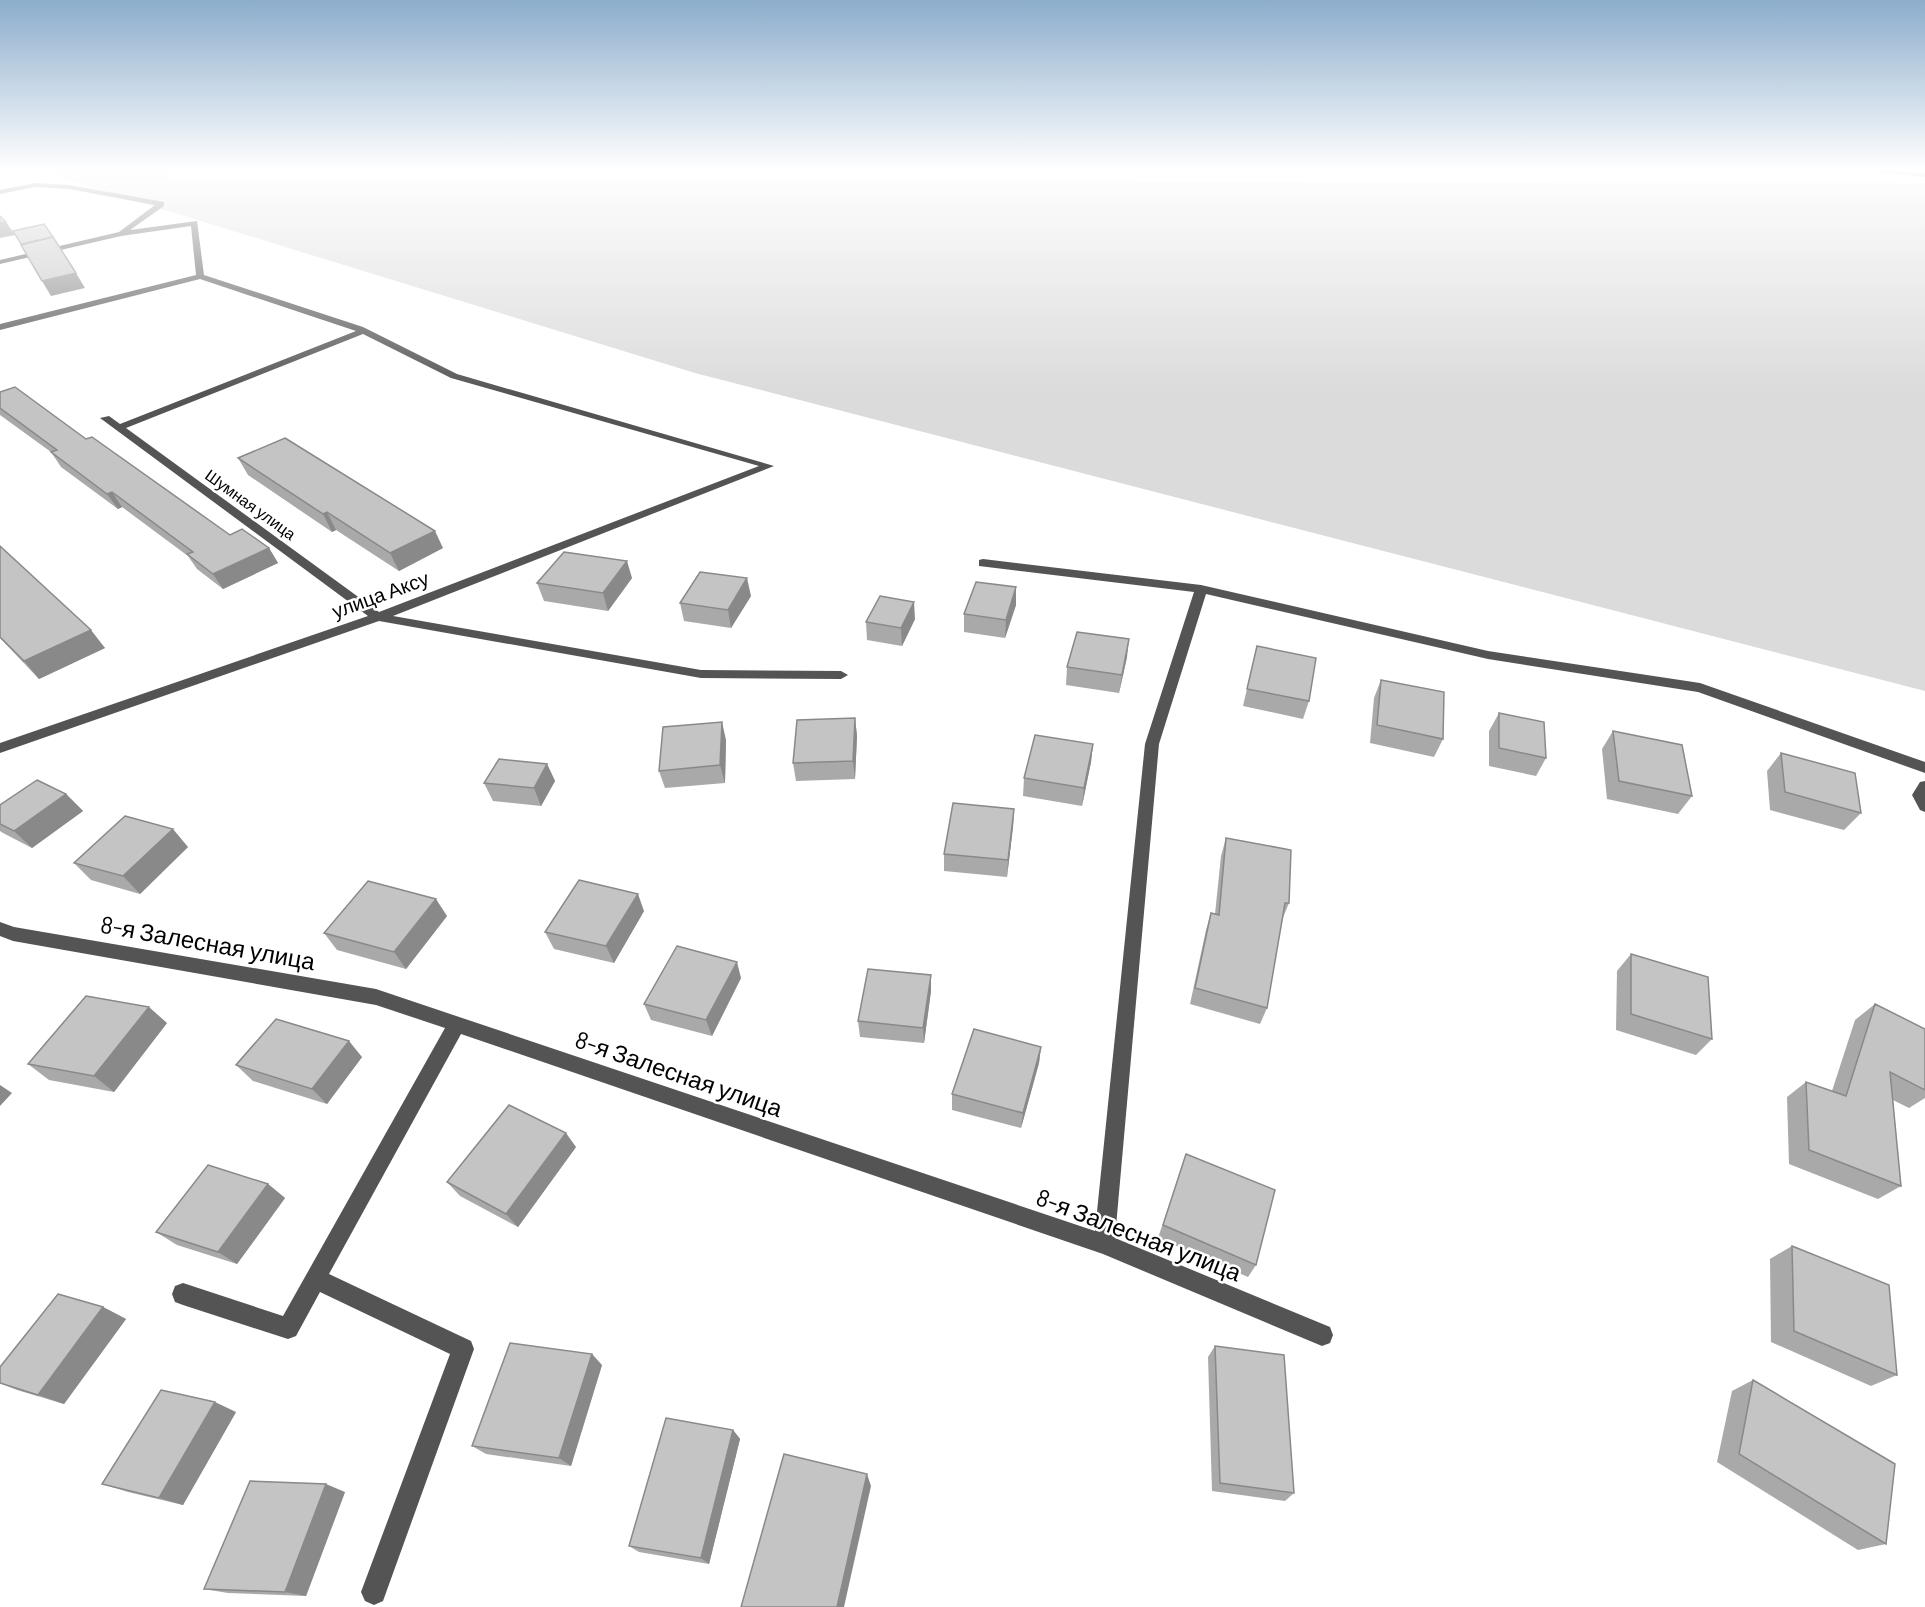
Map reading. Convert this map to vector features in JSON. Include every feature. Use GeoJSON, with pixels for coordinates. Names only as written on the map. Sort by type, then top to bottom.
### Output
{"type":"FeatureCollection","features":[{"type":"Feature","properties":{"kind":"street"},"geometry":{"type":"LineString","coordinates":[[0,262],[77,244]]}},
{"type":"Feature","properties":{"kind":"street"},"geometry":{"type":"LineString","coordinates":[[197,244],[201,276]]}},
{"type":"Feature","properties":{"kind":"street"},"geometry":{"type":"LineString","coordinates":[[0,327],[201,276],[363,331]]}},
{"type":"Feature","properties":{"kind":"street"},"geometry":{"type":"LineString","coordinates":[[118,428],[363,331]]}},
{"type":"Feature","properties":{"kind":"street","name":"улица Аксу"},"geometry":{"type":"LineString","coordinates":[[2,744],[378,617],[769,466],[454,376],[363,331]]}},
{"type":"Feature","properties":{"kind":"street","name":"Шумная улица"},"geometry":{"type":"LineString","coordinates":[[105,418],[378,617]]}},
{"type":"Feature","properties":{"kind":"street"},"geometry":{"type":"LineString","coordinates":[[983,563],[1201,589],[1488,655],[1700,688],[1925,768]]}},
{"type":"Feature","properties":{"kind":"street"},"geometry":{"type":"LineString","coordinates":[[1104,1244],[1152,744],[1201,589]]}},
{"type":"Feature","properties":{"kind":"street"},"geometry":{"type":"LineString","coordinates":[[378,617],[701,674],[841,675]]}},
{"type":"Feature","properties":{"kind":"street"},"geometry":{"type":"LineString","coordinates":[[1925,786],[1918,795],[1925,806]]}},
{"type":"Feature","properties":{"kind":"street","name":"8-я Залесная улица"},"geometry":{"type":"LineString","coordinates":[[0,929],[13,934],[376,997],[1104,1244],[1322,1335]]}},
{"type":"Feature","properties":{"kind":"street"},"geometry":{"type":"LineString","coordinates":[[183,1294],[288,1328],[457,1024]]}},
{"type":"Feature","properties":{"kind":"street"},"geometry":{"type":"LineString","coordinates":[[314,1278],[463,1349],[374,1593]]}},
{"type":"Feature","properties":{"kind":"shaded area"},"geometry":{"type":"Polygon","coordinates":[[[276,244],[1925,244],[1925,691],[695,373],[276,244]]]}},
{"type":"Feature","properties":{"kind":"building"},"geometry":{"type":"Polygon","coordinates":[[[57,244],[76,273],[42,281],[21,245],[57,244]]]}},
{"type":"Feature","properties":{"kind":"building"},"geometry":{"type":"Polygon","coordinates":[[[15,387],[86,439],[92,437],[230,535],[242,529],[269,548],[213,574],[187,554],[193,552],[112,492],[107,494],[51,452],[57,450],[0,408],[0,392],[15,387]]]}},
{"type":"Feature","properties":{"kind":"building"},"geometry":{"type":"Polygon","coordinates":[[[285,438],[435,531],[390,553],[327,512],[323,514],[238,458],[285,438]]]}},
{"type":"Feature","properties":{"kind":"building"},"geometry":{"type":"Polygon","coordinates":[[[0,546],[91,630],[24,661],[0,637],[0,546]]]}},
{"type":"Feature","properties":{"kind":"building"},"geometry":{"type":"Polygon","coordinates":[[[564,552],[627,561],[603,593],[537,583],[564,552]]]}},
{"type":"Feature","properties":{"kind":"building"},"geometry":{"type":"Polygon","coordinates":[[[700,572],[747,578],[728,610],[680,603],[700,572]]]}},
{"type":"Feature","properties":{"kind":"building"},"geometry":{"type":"Polygon","coordinates":[[[976,582],[1016,587],[1006,620],[964,614],[976,582]]]}},
{"type":"Feature","properties":{"kind":"building"},"geometry":{"type":"Polygon","coordinates":[[[880,596],[914,602],[901,628],[866,622],[880,596]]]}},
{"type":"Feature","properties":{"kind":"building"},"geometry":{"type":"Polygon","coordinates":[[[1077,632],[1129,639],[1122,675],[1067,667],[1077,632]]]}},
{"type":"Feature","properties":{"kind":"building"},"geometry":{"type":"Polygon","coordinates":[[[1257,646],[1316,658],[1309,701],[1247,689],[1257,646]]]}},
{"type":"Feature","properties":{"kind":"building"},"geometry":{"type":"Polygon","coordinates":[[[1381,680],[1444,692],[1443,739],[1377,725],[1381,680]]]}},
{"type":"Feature","properties":{"kind":"building"},"geometry":{"type":"Polygon","coordinates":[[[1499,713],[1544,722],[1546,758],[1499,748],[1499,713]]]}},
{"type":"Feature","properties":{"kind":"building"},"geometry":{"type":"Polygon","coordinates":[[[855,718],[853,761],[793,763],[797,720],[855,718]]]}},
{"type":"Feature","properties":{"kind":"building"},"geometry":{"type":"Polygon","coordinates":[[[722,722],[720,765],[659,771],[663,727],[722,722]]]}},
{"type":"Feature","properties":{"kind":"building"},"geometry":{"type":"Polygon","coordinates":[[[1613,731],[1682,745],[1692,796],[1619,781],[1613,731]]]}},
{"type":"Feature","properties":{"kind":"building"},"geometry":{"type":"Polygon","coordinates":[[[1035,735],[1093,744],[1084,788],[1024,778],[1035,735]]]}},
{"type":"Feature","properties":{"kind":"building"},"geometry":{"type":"Polygon","coordinates":[[[1781,753],[1855,773],[1861,813],[1785,792],[1781,753]]]}},
{"type":"Feature","properties":{"kind":"building"},"geometry":{"type":"Polygon","coordinates":[[[499,759],[547,764],[534,788],[484,783],[499,759]]]}},
{"type":"Feature","properties":{"kind":"building"},"geometry":{"type":"Polygon","coordinates":[[[37,780],[66,794],[14,831],[0,824],[0,805],[37,780]]]}},
{"type":"Feature","properties":{"kind":"building"},"geometry":{"type":"Polygon","coordinates":[[[953,803],[1014,809],[1008,860],[944,854],[953,803]]]}},
{"type":"Feature","properties":{"kind":"building"},"geometry":{"type":"Polygon","coordinates":[[[125,816],[173,829],[123,876],[74,863],[125,816]]]}},
{"type":"Feature","properties":{"kind":"building"},"geometry":{"type":"Polygon","coordinates":[[[1226,838],[1291,850],[1289,903],[1285,903],[1267,1008],[1195,988],[1211,913],[1219,915],[1226,838]]]}},
{"type":"Feature","properties":{"kind":"building"},"geometry":{"type":"Polygon","coordinates":[[[579,880],[638,894],[606,946],[545,932],[579,880]]]}},
{"type":"Feature","properties":{"kind":"building"},"geometry":{"type":"Polygon","coordinates":[[[368,881],[436,899],[394,952],[324,933],[368,881]]]}},
{"type":"Feature","properties":{"kind":"building"},"geometry":{"type":"Polygon","coordinates":[[[677,946],[737,962],[706,1020],[644,1004],[677,946]]]}},
{"type":"Feature","properties":{"kind":"building"},"geometry":{"type":"Polygon","coordinates":[[[1631,954],[1708,977],[1712,1039],[1631,1014],[1631,954]]]}},
{"type":"Feature","properties":{"kind":"building"},"geometry":{"type":"Polygon","coordinates":[[[868,969],[931,975],[923,1028],[858,1021],[868,969]]]}},
{"type":"Feature","properties":{"kind":"building"},"geometry":{"type":"Polygon","coordinates":[[[86,996],[149,1007],[94,1076],[28,1064],[86,996]]]}},
{"type":"Feature","properties":{"kind":"building"},"geometry":{"type":"Polygon","coordinates":[[[1875,1004],[1925,1029],[1925,1090],[1890,1072],[1901,1186],[1809,1150],[1806,1082],[1846,1096],[1875,1004]]]}},
{"type":"Feature","properties":{"kind":"building"},"geometry":{"type":"Polygon","coordinates":[[[276,1019],[349,1041],[312,1089],[236,1065],[276,1019]]]}},
{"type":"Feature","properties":{"kind":"building"},"geometry":{"type":"Polygon","coordinates":[[[974,1029],[1041,1047],[1023,1113],[952,1094],[974,1029]]]}},
{"type":"Feature","properties":{"kind":"building"},"geometry":{"type":"Polygon","coordinates":[[[509,1105],[566,1133],[506,1214],[447,1182],[509,1105]]]}},
{"type":"Feature","properties":{"kind":"building"},"geometry":{"type":"Polygon","coordinates":[[[1186,1154],[1275,1190],[1256,1265],[1163,1225],[1186,1154]]]}},
{"type":"Feature","properties":{"kind":"building"},"geometry":{"type":"Polygon","coordinates":[[[208,1165],[268,1184],[218,1252],[156,1232],[208,1165]]]}},
{"type":"Feature","properties":{"kind":"building"},"geometry":{"type":"Polygon","coordinates":[[[1792,1246],[1889,1285],[1897,1375],[1794,1331],[1792,1246]]]}},
{"type":"Feature","properties":{"kind":"building"},"geometry":{"type":"Polygon","coordinates":[[[58,1294],[103,1307],[38,1395],[0,1383],[0,1367],[58,1294]]]}},
{"type":"Feature","properties":{"kind":"building"},"geometry":{"type":"Polygon","coordinates":[[[510,1343],[592,1354],[559,1458],[472,1446],[510,1343]]]}},
{"type":"Feature","properties":{"kind":"building"},"geometry":{"type":"Polygon","coordinates":[[[1215,1346],[1284,1355],[1294,1493],[1220,1483],[1215,1346]]]}},
{"type":"Feature","properties":{"kind":"building"},"geometry":{"type":"Polygon","coordinates":[[[1753,1380],[1895,1464],[1886,1544],[1739,1454],[1753,1380]]]}},
{"type":"Feature","properties":{"kind":"building"},"geometry":{"type":"Polygon","coordinates":[[[161,1390],[215,1402],[159,1498],[102,1484],[161,1390]]]}},
{"type":"Feature","properties":{"kind":"building"},"geometry":{"type":"Polygon","coordinates":[[[666,1418],[733,1430],[701,1558],[629,1546],[666,1418]]]}},
{"type":"Feature","properties":{"kind":"building"},"geometry":{"type":"Polygon","coordinates":[[[784,1454],[867,1474],[837,1607],[741,1607],[784,1454]]]}},
{"type":"Feature","properties":{"kind":"building"},"geometry":{"type":"Polygon","coordinates":[[[250,1481],[326,1484],[285,1592],[204,1589],[250,1481]]]}}]}
